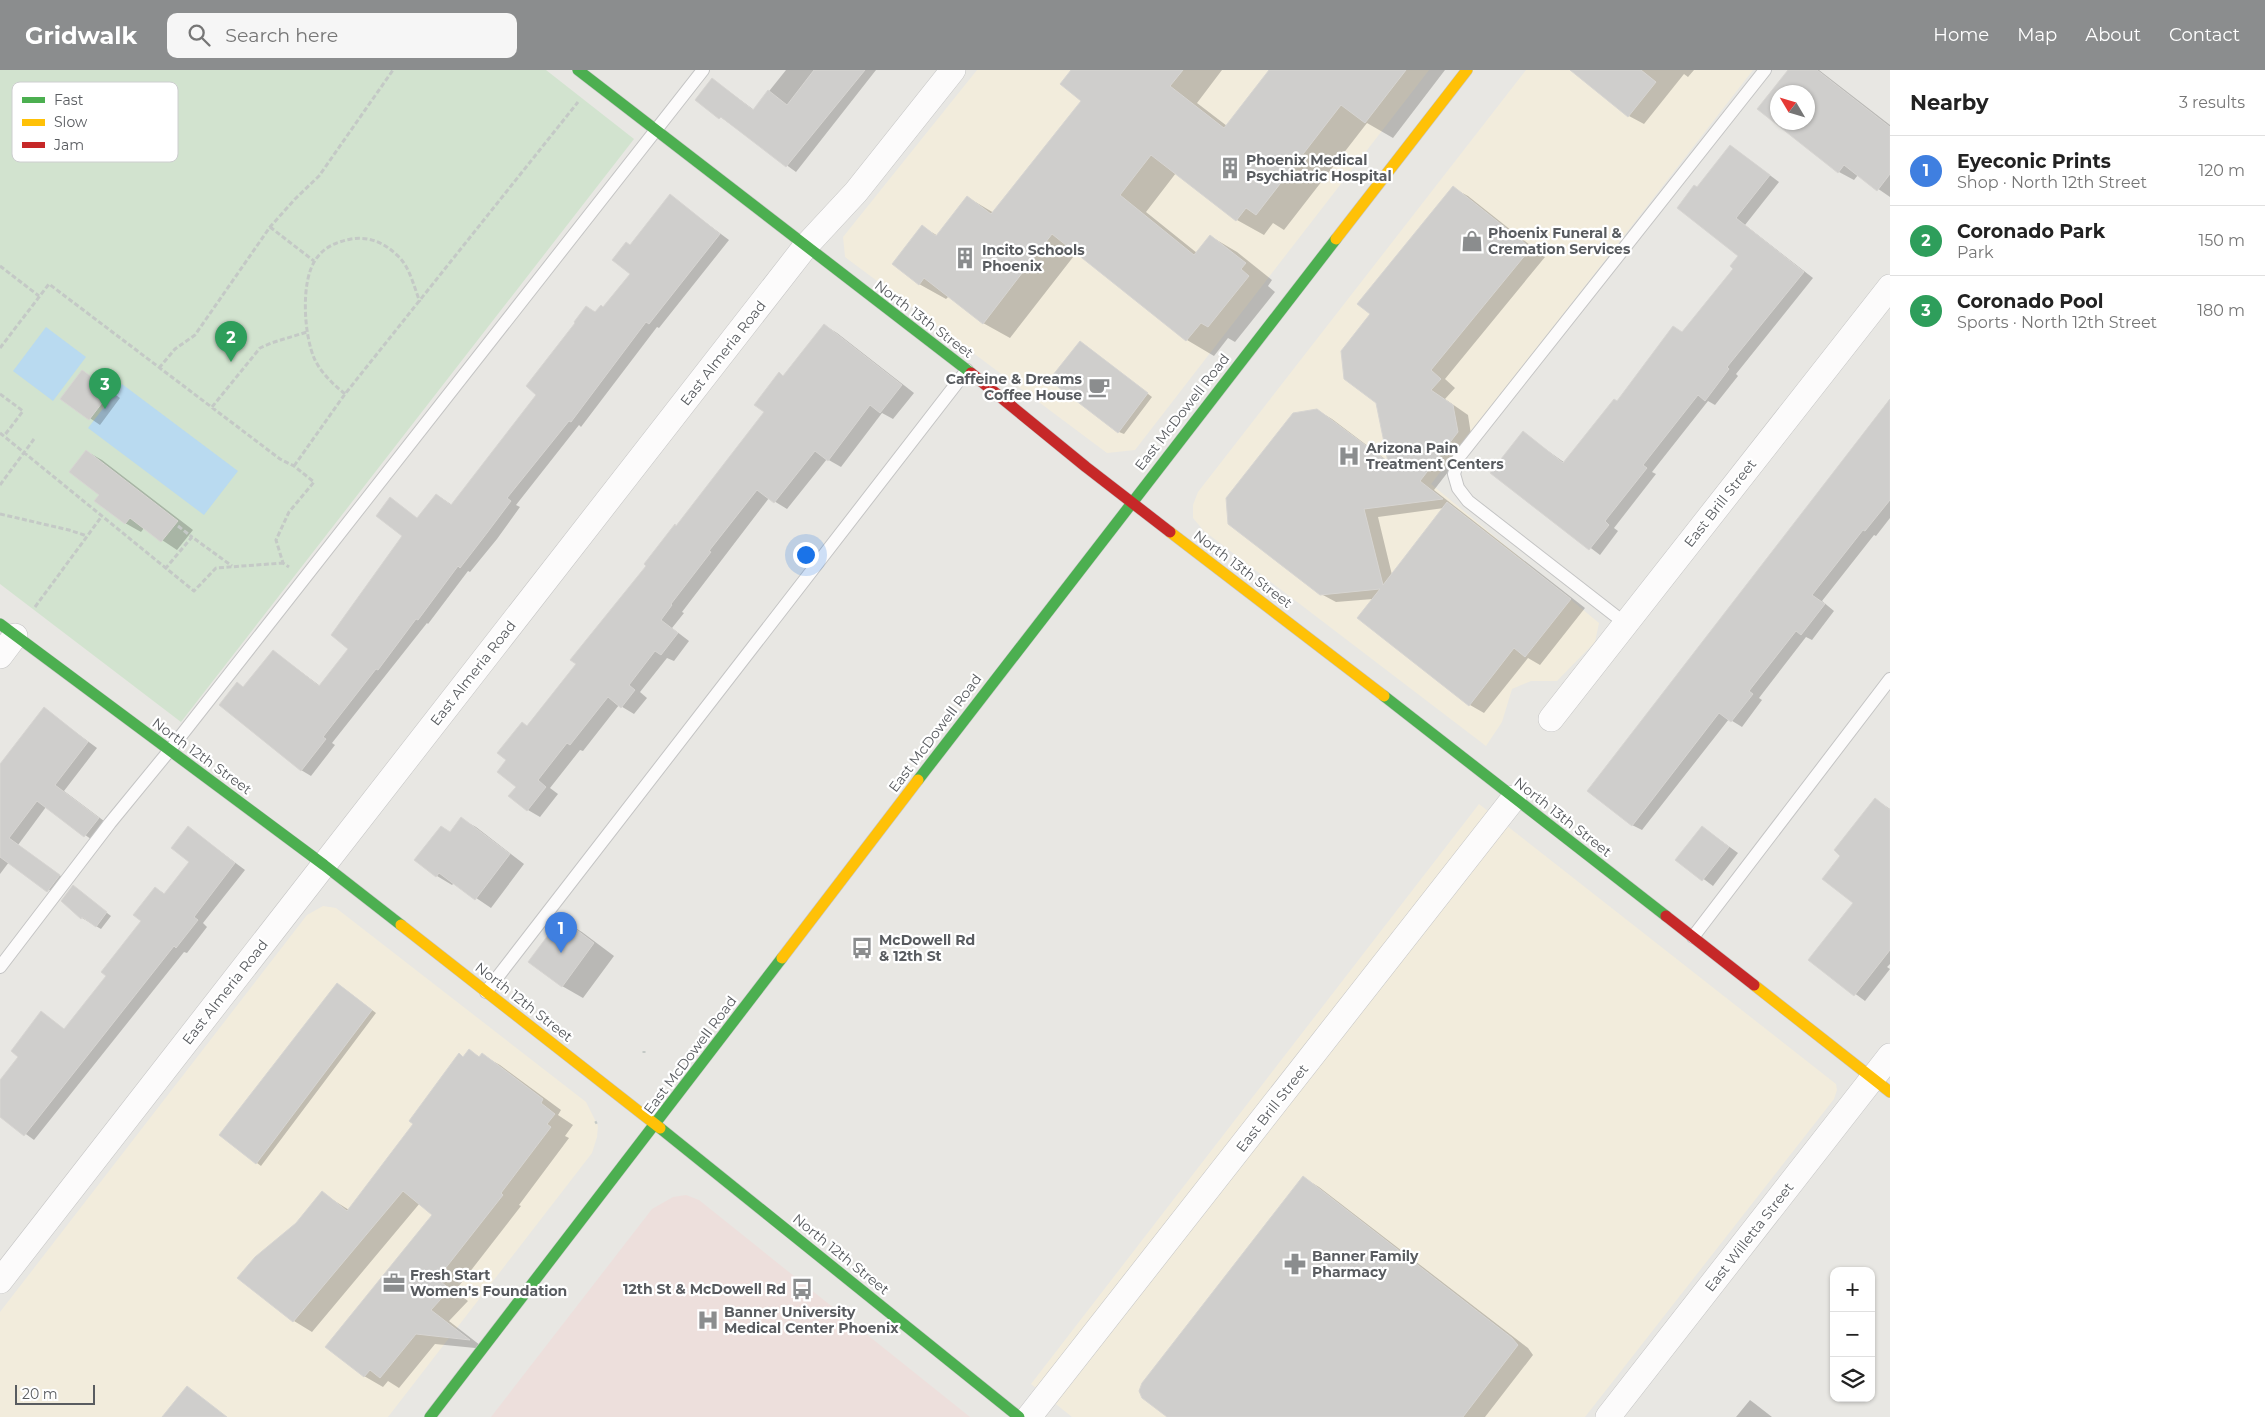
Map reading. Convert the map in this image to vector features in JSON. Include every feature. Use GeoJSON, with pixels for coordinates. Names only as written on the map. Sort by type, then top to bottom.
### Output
{"type":"FeatureCollection","features":[{"type":"Feature","properties":{"kind":"street","name":"North 13th Street"},"geometry":{"type":"LineString","coordinates":[[578,70],[805,248],[967,370],[1131,502],[1881,1085]]}},
{"type":"Feature","properties":{"kind":"street","name":"East Almeria Road"},"geometry":{"type":"LineString","coordinates":[[0,1281],[805,248],[856,192],[953,70]]}},
{"type":"Feature","properties":{"kind":"street","name":"East McDowell Road"},"geometry":{"type":"LineString","coordinates":[[430,1417],[1131,502],[1467,70]]}},
{"type":"Feature","properties":{"kind":"street","name":"East Brill Street"},"geometry":{"type":"LineString","coordinates":[[1551,719],[1890,287]]}},
{"type":"Feature","properties":{"kind":"street","name":"North 12th Street"},"geometry":{"type":"LineString","coordinates":[[8,630],[324,865],[656,1124],[1019,1417]]}},
{"type":"Feature","properties":{"kind":"street"},"geometry":{"type":"LineString","coordinates":[[0,656],[8,630]]}},
{"type":"Feature","properties":{"kind":"street","name":"East Brill Street"},"geometry":{"type":"LineString","coordinates":[[1028,1417],[1514,798]]}},
{"type":"Feature","properties":{"kind":"street","name":"East Willetta Street"},"geometry":{"type":"LineString","coordinates":[[1608,1417],[1881,1085],[1890,1056]]}},
{"type":"Feature","properties":{"kind":"lane"},"geometry":{"type":"LineString","coordinates":[[0,967],[110,823],[169,751],[703,70]]}},
{"type":"Feature","properties":{"kind":"lane"},"geometry":{"type":"LineString","coordinates":[[1626,624],[1468,501],[1458,488],[1454,474],[1459,457],[1500,403],[1764,70]]}},
{"type":"Feature","properties":{"kind":"lane"},"geometry":{"type":"LineString","coordinates":[[486,992],[967,370]]}},
{"type":"Feature","properties":{"kind":"lane"},"geometry":{"type":"LineString","coordinates":[[1693,937],[1890,679]]}},
{"type":"Feature","properties":{"kind":"path"},"geometry":{"type":"LineString","coordinates":[[159,368],[175,349],[195,336],[270,227],[319,176],[393,70]]}},
{"type":"Feature","properties":{"kind":"path"},"geometry":{"type":"LineString","coordinates":[[294,466],[345,394],[579,100]]}},
{"type":"Feature","properties":{"kind":"path"},"geometry":{"type":"LineString","coordinates":[[270,227],[314,261]]}},
{"type":"Feature","properties":{"kind":"path"},"geometry":{"type":"LineString","coordinates":[[345,394],[331,383],[314,358],[307,332],[305,305],[310,271],[314,261],[325,249],[342,241],[363,238],[381,242],[403,263],[420,302]]}},
{"type":"Feature","properties":{"kind":"path"},"geometry":{"type":"LineString","coordinates":[[0,266],[39,296]]}},
{"type":"Feature","properties":{"kind":"path"},"geometry":{"type":"LineString","coordinates":[[0,348],[49,284],[280,459],[294,466],[314,482],[289,512],[276,540],[283,563]]}},
{"type":"Feature","properties":{"kind":"path"},"geometry":{"type":"LineString","coordinates":[[212,407],[258,351],[271,342],[307,332]]}},
{"type":"Feature","properties":{"kind":"path"},"geometry":{"type":"LineString","coordinates":[[0,394],[23,411],[2,434],[194,591],[216,568],[283,563],[292,569]]}},
{"type":"Feature","properties":{"kind":"path"},"geometry":{"type":"LineString","coordinates":[[0,485],[34,439]]}},
{"type":"Feature","properties":{"kind":"path"},"geometry":{"type":"LineString","coordinates":[[0,514],[87,536]]}},
{"type":"Feature","properties":{"kind":"path"},"geometry":{"type":"LineString","coordinates":[[34,607],[102,516]]}},
{"type":"Feature","properties":{"kind":"path"},"geometry":{"type":"LineString","coordinates":[[178,526],[233,567]]}},
{"type":"Feature","properties":{"kind":"path"},"geometry":{"type":"LineString","coordinates":[[165,569],[192,537]]}},
{"type":"Feature","properties":{"kind":"shaded area"},"geometry":{"type":"Polygon","coordinates":[[[977,70],[1429,70],[1135,450],[1107,453],[845,257],[843,237],[977,70]]]}},
{"type":"Feature","properties":{"kind":"shaded area"},"geometry":{"type":"Polygon","coordinates":[[[1526,70],[1753,70],[1431,484],[1599,623],[1595,642],[1557,681],[1531,681],[1512,689],[1502,722],[1486,746],[1204,531],[1193,518],[1193,505],[1198,492],[1526,70]]]}},
{"type":"Feature","properties":{"kind":"shaded area"},"geometry":{"type":"Polygon","coordinates":[[[1479,804],[1836,1084],[1837,1090],[1834,1099],[1585,1417],[1072,1417],[1031,1384],[1479,804]]]}},
{"type":"Feature","properties":{"kind":"shaded area"},"geometry":{"type":"Polygon","coordinates":[[[323,906],[336,908],[586,1102],[598,1126],[592,1153],[388,1417],[0,1417],[0,1312],[307,915],[323,906]]]}},
{"type":"Feature","properties":{"kind":"shaded area","name":"Banner University Medical Center Phoenix"},"geometry":{"type":"Polygon","coordinates":[[[686,1195],[699,1200],[970,1417],[491,1417],[652,1209],[673,1197],[686,1195]]]}},
{"type":"Feature","properties":{"kind":"green space"},"geometry":{"type":"Polygon","coordinates":[[[0,70],[546,70],[634,139],[181,722],[0,584],[0,70]]]}},
{"type":"Feature","properties":{"kind":"water"},"geometry":{"type":"Polygon","coordinates":[[[46,327],[86,357],[53,401],[13,371],[46,327]]]}},
{"type":"Feature","properties":{"kind":"water"},"geometry":{"type":"Polygon","coordinates":[[[122,384],[238,471],[204,515],[88,428],[122,384]]]}},
{"type":"Feature","properties":{"kind":"building"},"geometry":{"type":"Polygon","coordinates":[[[814,70],[865,70],[786,167],[721,117],[719,119],[695,100],[712,78],[753,110],[768,90],[787,105],[814,70]]]}},
{"type":"Feature","properties":{"kind":"building"},"geometry":{"type":"Polygon","coordinates":[[[1071,70],[1183,70],[1170,86],[1224,128],[1269,70],[1406,70],[1365,123],[1341,105],[1256,215],[1246,208],[1236,221],[1151,155],[1120,195],[1194,255],[1210,235],[1246,263],[1241,269],[1249,276],[1208,327],[1201,323],[1186,341],[1052,234],[983,324],[924,278],[919,285],[892,264],[922,225],[936,236],[967,196],[991,214],[1081,101],[1060,84],[1071,70]]]}},
{"type":"Feature","properties":{"kind":"building"},"geometry":{"type":"Polygon","coordinates":[[[1570,70],[1641,70],[1656,82],[1628,117],[1570,70]]]}},
{"type":"Feature","properties":{"kind":"building"},"geometry":{"type":"Polygon","coordinates":[[[1788,70],[1817,70],[1890,127],[1890,174],[1877,191],[1844,165],[1838,173],[1784,130],[1815,130],[1815,85],[1776,85],[1788,70]]]}},
{"type":"Feature","properties":{"kind":"building"},"geometry":{"type":"Polygon","coordinates":[[[1770,93],[1770,119],[1757,109],[1770,93]]]}},
{"type":"Feature","properties":{"kind":"building"},"geometry":{"type":"Polygon","coordinates":[[[1730,145],[1770,175],[1736,218],[1804,272],[1727,367],[1729,369],[1705,401],[1698,395],[1643,465],[1647,468],[1605,521],[1609,525],[1589,550],[1490,473],[1523,431],[1563,463],[1614,399],[1617,401],[1673,326],[1682,332],[1733,269],[1730,266],[1738,256],[1677,208],[1694,185],[1697,187],[1730,145]]]}},
{"type":"Feature","properties":{"kind":"building"},"geometry":{"type":"Polygon","coordinates":[[[1453,186],[1531,248],[1431,370],[1441,379],[1431,390],[1453,405],[1458,432],[1420,481],[1443,499],[1364,509],[1383,585],[1447,502],[1571,599],[1525,657],[1514,648],[1469,706],[1357,618],[1380,589],[1320,595],[1228,524],[1226,498],[1293,413],[1317,409],[1388,462],[1376,403],[1344,379],[1341,351],[1370,314],[1357,304],[1453,186]]]}},
{"type":"Feature","properties":{"kind":"building"},"geometry":{"type":"Polygon","coordinates":[[[670,194],[720,234],[649,324],[646,322],[571,422],[569,421],[507,498],[511,501],[487,533],[460,568],[458,566],[378,670],[376,669],[323,737],[326,739],[301,771],[219,705],[237,682],[243,687],[273,650],[319,686],[348,649],[331,635],[402,536],[376,516],[390,497],[417,518],[436,494],[451,505],[536,395],[526,386],[586,306],[595,312],[601,305],[603,307],[630,274],[612,260],[626,242],[630,245],[670,194]]]}},
{"type":"Feature","properties":{"kind":"building"},"geometry":{"type":"Polygon","coordinates":[[[824,324],[902,385],[880,413],[870,405],[828,461],[815,451],[774,503],[757,490],[709,551],[711,552],[661,620],[678,633],[661,655],[655,651],[629,685],[635,690],[621,708],[608,697],[570,745],[567,743],[538,780],[546,787],[527,811],[508,796],[516,787],[497,772],[506,760],[497,753],[522,722],[527,726],[576,664],[570,660],[646,566],[644,564],[675,524],[676,526],[764,412],[754,405],[779,372],[783,376],[824,324]]]}},
{"type":"Feature","properties":{"kind":"building","name":"Caffeine & Dreams Coffee House"},"geometry":{"type":"Polygon","coordinates":[[[1080,341],[1148,393],[1118,433],[1049,380],[1080,341]]]}},
{"type":"Feature","properties":{"kind":"building"},"geometry":{"type":"Polygon","coordinates":[[[82,370],[111,391],[89,420],[60,399],[82,370]]]}},
{"type":"Feature","properties":{"kind":"building"},"geometry":{"type":"Polygon","coordinates":[[[1890,399],[1890,500],[1865,531],[1863,530],[1812,595],[1825,604],[1801,635],[1796,631],[1749,691],[1753,694],[1731,722],[1719,713],[1632,826],[1587,791],[1890,399]]]}},
{"type":"Feature","properties":{"kind":"building"},"geometry":{"type":"Polygon","coordinates":[[[86,450],[178,521],[161,542],[130,518],[125,524],[94,501],[99,495],[69,472],[86,450]]]}},
{"type":"Feature","properties":{"kind":"building"},"geometry":{"type":"Polygon","coordinates":[[[44,707],[88,742],[55,785],[99,818],[84,837],[37,801],[9,838],[60,875],[47,892],[0,857],[0,764],[44,707]]]}},
{"type":"Feature","properties":{"kind":"building"},"geometry":{"type":"Polygon","coordinates":[[[1875,798],[1890,810],[1890,950],[1854,996],[1808,960],[1853,903],[1822,879],[1840,856],[1834,850],[1875,798]]]}},
{"type":"Feature","properties":{"kind":"building"},"geometry":{"type":"Polygon","coordinates":[[[461,817],[510,854],[475,900],[439,873],[436,877],[414,860],[441,826],[450,832],[461,817]]]}},
{"type":"Feature","properties":{"kind":"building"},"geometry":{"type":"Polygon","coordinates":[[[188,826],[235,863],[194,917],[198,920],[176,948],[174,946],[24,1136],[0,1117],[0,1080],[18,1057],[11,1051],[41,1011],[64,1029],[106,976],[101,972],[141,921],[133,915],[155,887],[164,894],[189,862],[171,848],[188,826]]]}},
{"type":"Feature","properties":{"kind":"building"},"geometry":{"type":"Polygon","coordinates":[[[1702,826],[1729,847],[1702,881],[1675,860],[1702,826]]]}},
{"type":"Feature","properties":{"kind":"building"},"geometry":{"type":"Polygon","coordinates":[[[73,885],[107,912],[96,927],[82,917],[81,919],[61,901],[73,885]]]}},
{"type":"Feature","properties":{"kind":"building"},"geometry":{"type":"Polygon","coordinates":[[[561,918],[594,943],[562,987],[528,962],[561,918]]]}},
{"type":"Feature","properties":{"kind":"building"},"geometry":{"type":"Polygon","coordinates":[[[337,983],[372,1010],[256,1164],[219,1135],[337,983]]]}},
{"type":"Feature","properties":{"kind":"building"},"geometry":{"type":"Polygon","coordinates":[[[469,1049],[479,1057],[482,1053],[543,1099],[541,1103],[555,1114],[547,1124],[551,1127],[501,1193],[503,1195],[437,1279],[450,1289],[431,1310],[470,1340],[416,1334],[380,1378],[370,1370],[364,1377],[325,1347],[432,1215],[403,1191],[293,1322],[237,1278],[255,1257],[296,1223],[322,1191],[347,1211],[413,1124],[409,1121],[459,1053],[463,1057],[469,1049]]]}},
{"type":"Feature","properties":{"kind":"building"},"geometry":{"type":"Polygon","coordinates":[[[1303,1176],[1512,1338],[1518,1345],[1463,1417],[1167,1417],[1142,1398],[1139,1391],[1142,1383],[1303,1176]]]}},
{"type":"Feature","properties":{"kind":"building"},"geometry":{"type":"Polygon","coordinates":[[[187,1386],[227,1417],[162,1417],[187,1386]]]}},
{"type":"Feature","properties":{"kind":"traffic: fast"},"geometry":{"type":"LineString","coordinates":[[578,70],[971,373]]}},
{"type":"Feature","properties":{"kind":"traffic: fast"},"geometry":{"type":"LineString","coordinates":[[918,780],[1336,239]]}},
{"type":"Feature","properties":{"kind":"traffic: fast"},"geometry":{"type":"LineString","coordinates":[[0,624],[324,865],[401,925]]}},
{"type":"Feature","properties":{"kind":"traffic: fast"},"geometry":{"type":"LineString","coordinates":[[1384,696],[1666,916]]}},
{"type":"Feature","properties":{"kind":"traffic: fast"},"geometry":{"type":"LineString","coordinates":[[430,1417],[782,958]]}},
{"type":"Feature","properties":{"kind":"traffic: fast"},"geometry":{"type":"LineString","coordinates":[[660,1128],[1019,1417]]}},
{"type":"Feature","properties":{"kind":"traffic: slow"},"geometry":{"type":"LineString","coordinates":[[1336,239],[1467,70]]}},
{"type":"Feature","properties":{"kind":"traffic: slow"},"geometry":{"type":"LineString","coordinates":[[1170,532],[1384,696]]}},
{"type":"Feature","properties":{"kind":"traffic: slow"},"geometry":{"type":"LineString","coordinates":[[782,958],[918,780]]}},
{"type":"Feature","properties":{"kind":"traffic: slow"},"geometry":{"type":"LineString","coordinates":[[401,925],[660,1128]]}},
{"type":"Feature","properties":{"kind":"traffic: slow"},"geometry":{"type":"LineString","coordinates":[[1754,985],[1890,1092]]}},
{"type":"Feature","properties":{"kind":"traffic: jam"},"geometry":{"type":"LineString","coordinates":[[971,373],[1086,467],[1170,532]]}},
{"type":"Feature","properties":{"kind":"traffic: jam"},"geometry":{"type":"LineString","coordinates":[[1666,916],[1754,985]]}},
{"type":"Feature","properties":{"kind":"place","name":"Phoenix Medical Psychiatric Hospital"},"geometry":{"type":"Point","coordinates":[1230,168]}},
{"type":"Feature","properties":{"kind":"place","name":"Phoenix Funeral & Cremation Services"},"geometry":{"type":"Point","coordinates":[1472,241]}},
{"type":"Feature","properties":{"kind":"place","name":"Incito Schools Phoenix"},"geometry":{"type":"Point","coordinates":[965,258]}},
{"type":"Feature","properties":{"kind":"place","name":"Coronado Park"},"geometry":{"type":"Point","coordinates":[231,362]}},
{"type":"Feature","properties":{"kind":"place","name":"Caffeine & Dreams Coffee House"},"geometry":{"type":"Point","coordinates":[1099,387]}},
{"type":"Feature","properties":{"kind":"place","name":"Coronado Pool"},"geometry":{"type":"Point","coordinates":[105,409]}},
{"type":"Feature","properties":{"kind":"place","name":"Arizona Pain Treatment Centers"},"geometry":{"type":"Point","coordinates":[1349,456]}},
{"type":"Feature","properties":{"kind":"place","name":"McDowell Rd & 12th St"},"geometry":{"type":"Point","coordinates":[862,948]}},
{"type":"Feature","properties":{"kind":"place","name":"Eyeconic Prints"},"geometry":{"type":"Point","coordinates":[561,953]}},
{"type":"Feature","properties":{"kind":"place","name":"Banner Family Pharmacy"},"geometry":{"type":"Point","coordinates":[1295,1264]}},
{"type":"Feature","properties":{"kind":"place","name":"Fresh Start Women's Foundation"},"geometry":{"type":"Point","coordinates":[394,1283]}},
{"type":"Feature","properties":{"kind":"place","name":"12th St & McDowell Rd"},"geometry":{"type":"Point","coordinates":[802,1289]}},
{"type":"Feature","properties":{"kind":"place","name":"Banner University Medical Center Phoenix"},"geometry":{"type":"Point","coordinates":[708,1320]}}]}
